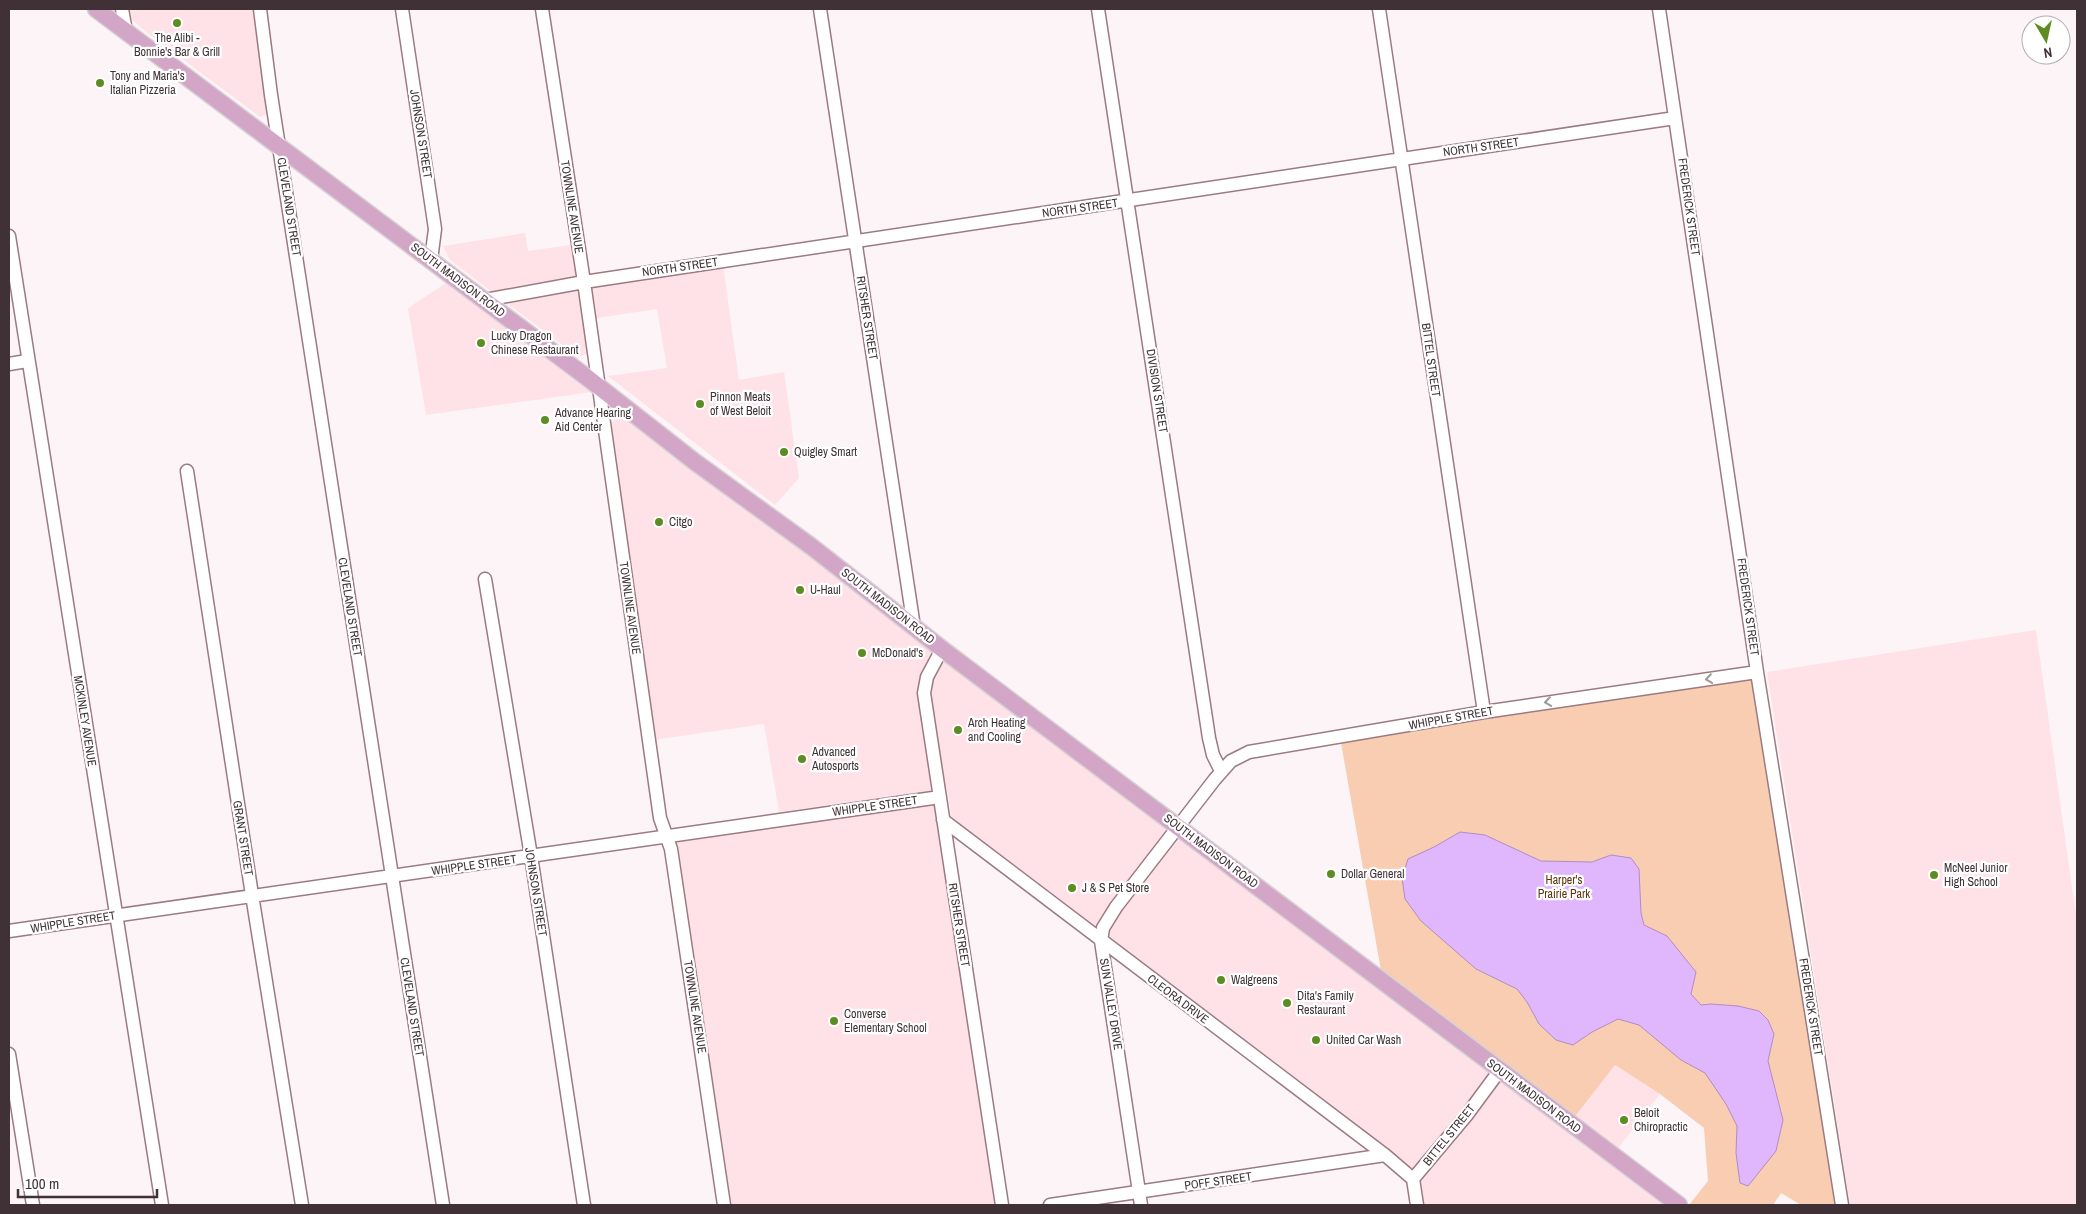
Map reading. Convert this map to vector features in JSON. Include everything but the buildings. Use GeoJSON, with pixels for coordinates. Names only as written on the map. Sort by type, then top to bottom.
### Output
{"type":"FeatureCollection","features":[{"type":"Feature","properties":{"kind":"main road","name":"SOUTH MADISON ROAD"},"geometry":{"type":"LineString","coordinates":[[96,9],[485,300],[668,441],[812,547],[942,649],[1679,1205]]}},
{"type":"Feature","properties":{"kind":"street"},"geometry":{"type":"LineString","coordinates":[[122,9],[126,31]]}},
{"type":"Feature","properties":{"kind":"street","name":"CLEVELAND STREET"},"geometry":{"type":"LineString","coordinates":[[260,9],[279,146],[443,1205]]}},
{"type":"Feature","properties":{"kind":"street","name":"JOHNSON STREET"},"geometry":{"type":"LineString","coordinates":[[402,9],[435,229],[431,260]]}},
{"type":"Feature","properties":{"kind":"street","name":"TOWNLINE AVENUE"},"geometry":{"type":"LineString","coordinates":[[542,9],[584,282],[659,808],[662,826],[671,849],[724,1205]]}},
{"type":"Feature","properties":{"kind":"street","name":"RITSHER STREET"},"geometry":{"type":"LineString","coordinates":[[820,9],[914,627]]}},
{"type":"Feature","properties":{"kind":"street","name":"DIVISION STREET"},"geometry":{"type":"LineString","coordinates":[[1098,9],[1209,738],[1221,771]]}},
{"type":"Feature","properties":{"kind":"street","name":"BITTEL STREET"},"geometry":{"type":"LineString","coordinates":[[1379,9],[1484,712]]}},
{"type":"Feature","properties":{"kind":"street","name":"FREDERICK STREET"},"geometry":{"type":"LineString","coordinates":[[1659,9],[1757,672],[1842,1205]]}},
{"type":"Feature","properties":{"kind":"street","name":"NORTH STREET"},"geometry":{"type":"LineString","coordinates":[[485,300],[584,282],[1676,118]]}},
{"type":"Feature","properties":{"kind":"street","name":"MCKINLEY AVENUE"},"geometry":{"type":"LineString","coordinates":[[9,236],[162,1205]]}},
{"type":"Feature","properties":{"kind":"street"},"geometry":{"type":"LineString","coordinates":[[9,364],[28,361]]}},
{"type":"Feature","properties":{"kind":"street","name":"GRANT STREET"},"geometry":{"type":"LineString","coordinates":[[187,471],[302,1205]]}},
{"type":"Feature","properties":{"kind":"street","name":"JOHNSON STREET"},"geometry":{"type":"LineString","coordinates":[[485,579],[531,856],[584,1205]]}},
{"type":"Feature","properties":{"kind":"street","name":"RITSHER STREET"},"geometry":{"type":"LineString","coordinates":[[942,649],[927,677],[924,693],[1002,1205]]}},
{"type":"Feature","properties":{"kind":"street","name":"WHIPPLE STREET"},"geometry":{"type":"LineString","coordinates":[[1179,828],[1221,771],[1231,762],[1249,752],[1484,712],[1757,672]]}},
{"type":"Feature","properties":{"kind":"street","name":"WHIPPLE STREET"},"geometry":{"type":"LineString","coordinates":[[9,931],[940,797]]}},
{"type":"Feature","properties":{"kind":"street","name":"CLEORA DRIVE"},"geometry":{"type":"LineString","coordinates":[[943,820],[1385,1155],[1413,1179]]}},
{"type":"Feature","properties":{"kind":"street","name":"SUN VALLEY DRIVE"},"geometry":{"type":"LineString","coordinates":[[1142,1205],[1101,941],[1103,928],[1108,918],[1179,828]]}},
{"type":"Feature","properties":{"kind":"street"},"geometry":{"type":"LineString","coordinates":[[9,1054],[33,1205]]}},
{"type":"Feature","properties":{"kind":"street","name":"BITTEL STREET"},"geometry":{"type":"LineString","coordinates":[[1413,1179],[1466,1116],[1500,1070]]}},
{"type":"Feature","properties":{"kind":"street","name":"POFF STREET"},"geometry":{"type":"LineString","coordinates":[[1050,1205],[1385,1155]]}},
{"type":"Feature","properties":{"kind":"street"},"geometry":{"type":"LineString","coordinates":[[1413,1179],[1417,1205]]}},
{"type":"Feature","properties":{"kind":"shaded area"},"geometry":{"type":"Polygon","coordinates":[[[130,9],[254,9],[268,113],[260,117],[146,32],[132,20],[130,9]]]}},
{"type":"Feature","properties":{"kind":"shaded area"},"geometry":{"type":"Polygon","coordinates":[[[525,233],[528,251],[571,245],[578,289],[723,265],[739,380],[784,372],[799,478],[775,505],[608,376],[667,368],[657,309],[584,320],[589,350],[586,354],[578,357],[450,260],[443,246],[525,233]]]}},
{"type":"Feature","properties":{"kind":"shaded area"},"geometry":{"type":"Polygon","coordinates":[[[449,281],[592,392],[426,415],[408,308],[449,281]]]}},
{"type":"Feature","properties":{"kind":"shaded area"},"geometry":{"type":"Polygon","coordinates":[[[617,417],[626,418],[1141,807],[1570,1123],[1615,1065],[1660,1094],[1613,1155],[1675,1205],[1423,1205],[1420,1188],[1408,1165],[952,819],[947,789],[779,812],[764,724],[653,740],[614,458],[612,423],[617,417]]]}},
{"type":"Feature","properties":{"kind":"shaded area","name":"McNeel Junior High School"},"geometry":{"type":"Polygon","coordinates":[[[2036,630],[2077,923],[2077,1205],[1850,1205],[1767,672],[2036,630]]]}},
{"type":"Feature","properties":{"kind":"shaded area","name":"Converse Elementary School"},"geometry":{"type":"Polygon","coordinates":[[[940,797],[1002,1205],[724,1205],[666,836],[940,797]]]}},
{"type":"Feature","properties":{"kind":"shaded area"},"geometry":{"type":"Polygon","coordinates":[[[1460,832],[1485,835],[1541,861],[1592,862],[1611,855],[1631,858],[1639,869],[1641,913],[1644,925],[1667,936],[1696,972],[1691,994],[1701,1005],[1738,1006],[1759,1011],[1768,1020],[1774,1034],[1768,1061],[1783,1120],[1776,1151],[1748,1186],[1740,1183],[1736,1153],[1737,1126],[1726,1104],[1705,1073],[1681,1060],[1639,1025],[1618,1019],[1592,1032],[1573,1045],[1556,1040],[1539,1024],[1527,1002],[1517,989],[1476,969],[1421,921],[1405,899],[1402,878],[1408,859],[1460,832]]]}},
{"type":"Feature","properties":{"kind":"green space","name":"Harper's Prairie Park"},"geometry":{"type":"Polygon","coordinates":[[[1757,672],[1842,1205],[1801,1205],[1781,1193],[1773,1205],[1689,1205],[1708,1181],[1704,1128],[1660,1094],[1615,1065],[1570,1123],[1383,982],[1340,737],[1757,672]]]}},
{"type":"Feature","properties":{"kind":"place","name":"The Alibi - Bonnie's Bar & Grill"},"geometry":{"type":"Point","coordinates":[177,23]}},
{"type":"Feature","properties":{"kind":"place","name":"Tony and Maria's Italian Pizzeria"},"geometry":{"type":"Point","coordinates":[100,83]}},
{"type":"Feature","properties":{"kind":"place","name":"Lucky Dragon Chinese Restaurant"},"geometry":{"type":"Point","coordinates":[481,343]}},
{"type":"Feature","properties":{"kind":"place","name":"Pinnon Meats of West Beloit"},"geometry":{"type":"Point","coordinates":[700,404]}},
{"type":"Feature","properties":{"kind":"place","name":"Advance Hearing Aid Center"},"geometry":{"type":"Point","coordinates":[545,420]}},
{"type":"Feature","properties":{"kind":"place","name":"Quigley Smart"},"geometry":{"type":"Point","coordinates":[784,452]}},
{"type":"Feature","properties":{"kind":"place","name":"Citgo"},"geometry":{"type":"Point","coordinates":[659,522]}},
{"type":"Feature","properties":{"kind":"place","name":"U-Haul"},"geometry":{"type":"Point","coordinates":[800,590]}},
{"type":"Feature","properties":{"kind":"place","name":"McDonald's"},"geometry":{"type":"Point","coordinates":[862,653]}},
{"type":"Feature","properties":{"kind":"place","name":"Arch Heating and Cooling"},"geometry":{"type":"Point","coordinates":[958,730]}},
{"type":"Feature","properties":{"kind":"place","name":"Advanced Autosports"},"geometry":{"type":"Point","coordinates":[802,759]}},
{"type":"Feature","properties":{"kind":"place","name":"Dollar General"},"geometry":{"type":"Point","coordinates":[1331,874]}},
{"type":"Feature","properties":{"kind":"place","name":"McNeel Junior High School"},"geometry":{"type":"Point","coordinates":[1934,875]}},
{"type":"Feature","properties":{"kind":"place","name":"J & S Pet Store"},"geometry":{"type":"Point","coordinates":[1072,888]}},
{"type":"Feature","properties":{"kind":"place","name":"Walgreens"},"geometry":{"type":"Point","coordinates":[1221,980]}},
{"type":"Feature","properties":{"kind":"place","name":"Dita's Family Restaurant"},"geometry":{"type":"Point","coordinates":[1287,1003]}},
{"type":"Feature","properties":{"kind":"place","name":"Converse Elementary School"},"geometry":{"type":"Point","coordinates":[834,1021]}},
{"type":"Feature","properties":{"kind":"place","name":"United Car Wash"},"geometry":{"type":"Point","coordinates":[1316,1040]}},
{"type":"Feature","properties":{"kind":"place","name":"Beloit Chiropractic"},"geometry":{"type":"Point","coordinates":[1624,1120]}}]}
